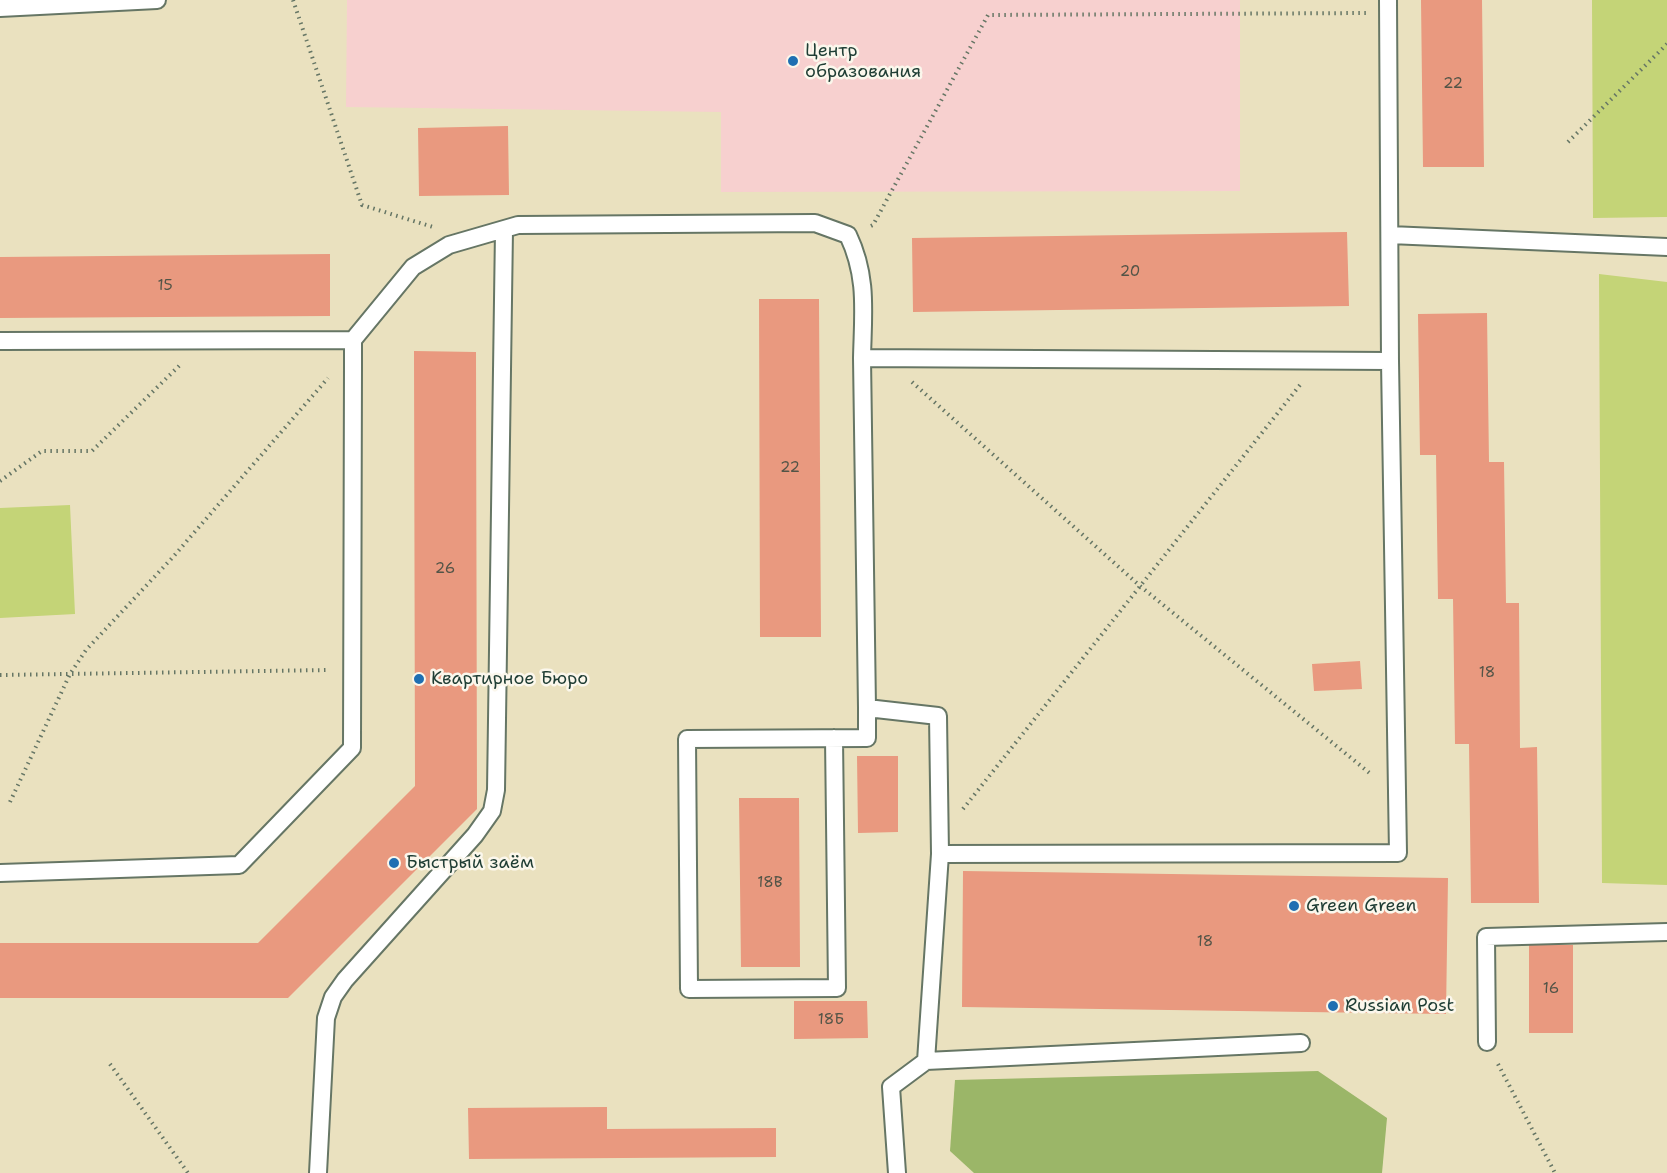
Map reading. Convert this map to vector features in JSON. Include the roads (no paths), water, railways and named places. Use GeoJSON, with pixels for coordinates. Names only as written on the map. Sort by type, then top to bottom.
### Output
{"type":"FeatureCollection","features":[{"type":"Feature","properties":{"kind":"lane"},"geometry":{"type":"LineString","coordinates":[[0,8],[157,0]]}},
{"type":"Feature","properties":{"kind":"lane"},"geometry":{"type":"LineString","coordinates":[[940,847],[1398,853],[1390,361],[1388,6]]}},
{"type":"Feature","properties":{"kind":"lane"},"geometry":{"type":"LineString","coordinates":[[0,873],[239,865],[352,748],[353,340],[413,267],[449,245],[518,225],[815,223],[848,235],[856,252],[863,281],[867,738],[834,738],[687,739],[689,989],[837,988],[834,738]]}},
{"type":"Feature","properties":{"kind":"lane"},"geometry":{"type":"LineString","coordinates":[[318,1173],[326,1018],[333,998],[345,981],[475,835],[492,811],[496,790],[504,230]]}},
{"type":"Feature","properties":{"kind":"lane"},"geometry":{"type":"LineString","coordinates":[[1390,235],[1667,247]]}},
{"type":"Feature","properties":{"kind":"lane"},"geometry":{"type":"LineString","coordinates":[[0,341],[353,340]]}},
{"type":"Feature","properties":{"kind":"lane"},"geometry":{"type":"LineString","coordinates":[[862,358],[1390,361]]}},
{"type":"Feature","properties":{"kind":"lane"},"geometry":{"type":"LineString","coordinates":[[867,708],[938,716],[940,847],[926,1061]]}},
{"type":"Feature","properties":{"kind":"lane"},"geometry":{"type":"LineString","coordinates":[[1487,1042],[1486,937],[1667,932]]}},
{"type":"Feature","properties":{"kind":"lane"},"geometry":{"type":"LineString","coordinates":[[897,1173],[891,1086],[926,1061],[1301,1042]]}},
{"type":"Feature","properties":{"kind":"place","name":"Центр образования"},"geometry":{"type":"Point","coordinates":[793,61]}},
{"type":"Feature","properties":{"kind":"place","name":"Квартирное Бюро"},"geometry":{"type":"Point","coordinates":[419,679]}},
{"type":"Feature","properties":{"kind":"place","name":"Быстрый заём"},"geometry":{"type":"Point","coordinates":[394,863]}},
{"type":"Feature","properties":{"kind":"place","name":"Green Green"},"geometry":{"type":"Point","coordinates":[1294,906]}},
{"type":"Feature","properties":{"kind":"place","name":"Russian Post"},"geometry":{"type":"Point","coordinates":[1333,1006]}}]}
